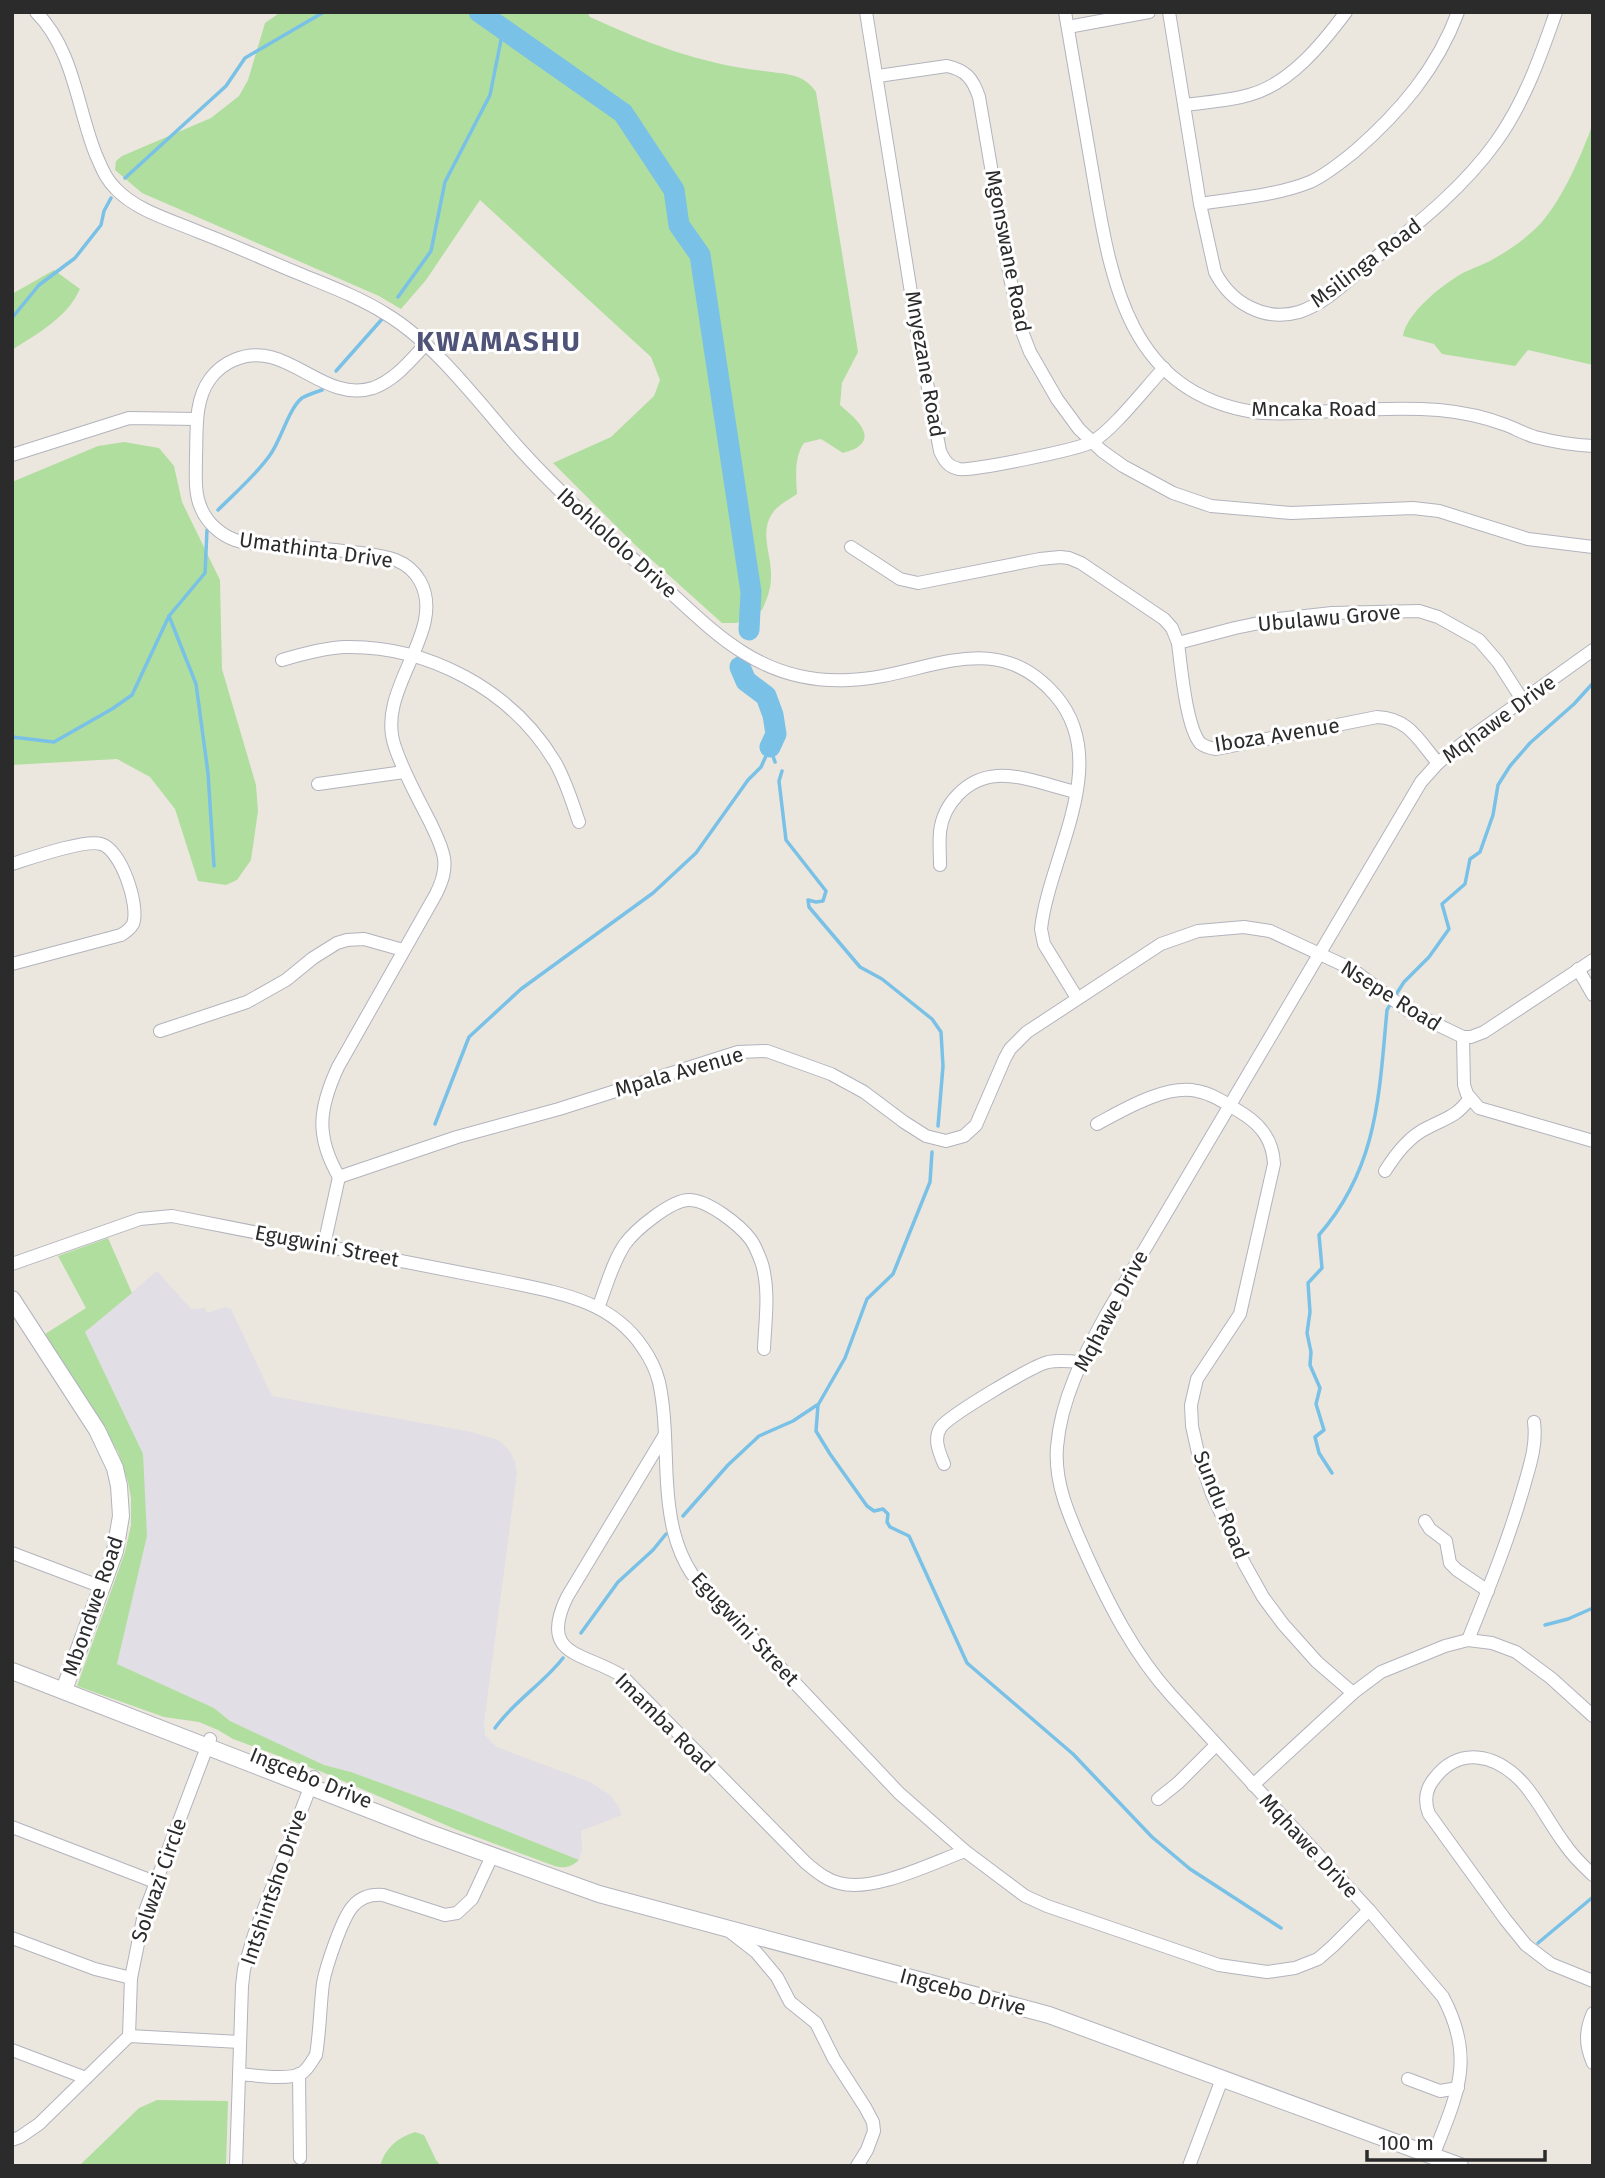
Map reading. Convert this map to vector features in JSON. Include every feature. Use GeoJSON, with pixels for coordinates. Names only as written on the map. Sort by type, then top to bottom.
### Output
{"type":"FeatureCollection","features":[{"type":"Feature","properties":{"kind":"main road","name":"Mbondwe Road"},"geometry":{"type":"LineString","coordinates":[[12,1299],[97,1430],[115,1468],[120,1486],[121,1516],[115,1551],[64,1690]]}},
{"type":"Feature","properties":{"kind":"main road","name":"Ingcebo Drive"},"geometry":{"type":"LineString","coordinates":[[12,1671],[312,1782],[427,1832],[599,1894],[1049,2015],[1460,2166]]}},
{"type":"Feature","properties":{"kind":"street","name":"Ibohlololo Drive"},"geometry":{"type":"LineString","coordinates":[[36,12],[54,34],[63,51],[101,170],[121,194],[153,213],[357,298],[400,323],[425,345],[544,476],[726,642],[764,665],[829,680],[877,677],[963,658],[982,658],[1021,669],[1040,681],[1057,697],[1075,731],[1080,764],[1076,792],[1041,929],[1044,944],[1077,998]]}},
{"type":"Feature","properties":{"kind":"street","name":"Mnyezane Road"},"geometry":{"type":"LineString","coordinates":[[866,12],[917,330],[940,451],[945,461],[964,471],[1092,442],[1164,368]]}},
{"type":"Feature","properties":{"kind":"street","name":"Mncaka Road"},"geometry":{"type":"LineString","coordinates":[[1065,12],[1107,256],[1130,322],[1147,349],[1164,368],[1196,392],[1247,411],[1286,413],[1403,408],[1442,410],[1474,415],[1534,436],[1593,446]]}},
{"type":"Feature","properties":{"kind":"street","name":"Msilinga Road"},"geometry":{"type":"LineString","coordinates":[[1169,12],[1212,262],[1227,292],[1245,306],[1266,313],[1288,314],[1309,308],[1326,297],[1429,215],[1466,178],[1495,143],[1519,107],[1556,12]]}},
{"type":"Feature","properties":{"kind":"street"},"geometry":{"type":"LineString","coordinates":[[1185,105],[1249,95],[1270,87],[1322,44],[1346,12]]}},
{"type":"Feature","properties":{"kind":"street"},"geometry":{"type":"LineString","coordinates":[[1200,204],[1281,192],[1311,181],[1335,167],[1378,131],[1415,91],[1434,64],[1458,12]]}},
{"type":"Feature","properties":{"kind":"street"},"geometry":{"type":"LineString","coordinates":[[1068,27],[1143,13]]}},
{"type":"Feature","properties":{"kind":"street","name":"Mgonswane Road"},"geometry":{"type":"LineString","coordinates":[[878,76],[947,66],[965,73],[975,86],[1010,278],[1030,352],[1057,399],[1092,442],[1123,466],[1158,486],[1211,506],[1291,513],[1413,508],[1439,511],[1528,539],[1593,547]]}},
{"type":"Feature","properties":{"kind":"street","name":"Umathinta Drive"},"geometry":{"type":"LineString","coordinates":[[339,1177],[330,1161],[322,1136],[326,1094],[338,1067],[436,894],[443,876],[444,859],[439,842],[404,772],[392,739],[390,722],[395,698],[424,624],[426,601],[418,578],[405,564],[385,556],[244,542],[226,535],[210,522],[200,508],[197,491],[197,419],[202,393],[211,377],[225,365],[240,358],[272,356],[328,384],[355,391],[372,388],[392,378],[425,345]]}},
{"type":"Feature","properties":{"kind":"street"},"geometry":{"type":"LineString","coordinates":[[12,455],[130,418],[197,419]]}},
{"type":"Feature","properties":{"kind":"street"},"geometry":{"type":"LineString","coordinates":[[851,547],[900,579],[918,583],[1040,559],[1069,558],[1081,563],[1164,619],[1178,643]]}},
{"type":"Feature","properties":{"kind":"street","name":"Ubulawu Grove"},"geometry":{"type":"LineString","coordinates":[[1178,643],[1278,619],[1332,613],[1419,611],[1444,620],[1479,640],[1498,662],[1523,701]]}},
{"type":"Feature","properties":{"kind":"street","name":"Iboza Avenue"},"geometry":{"type":"LineString","coordinates":[[1178,643],[1192,726],[1201,744],[1207,748],[1216,749],[1377,717],[1400,721],[1438,763]]}},
{"type":"Feature","properties":{"kind":"street"},"geometry":{"type":"LineString","coordinates":[[282,660],[344,647],[412,655],[470,680],[492,693],[528,725],[556,764],[579,822]]}},
{"type":"Feature","properties":{"kind":"street","name":"Mqhawe Drive"},"geometry":{"type":"LineString","coordinates":[[1433,2155],[1458,2088],[1461,2055],[1451,2012],[1434,1984],[1156,1678],[1131,1641],[1103,1591],[1061,1492],[1057,1474],[1057,1446],[1066,1402],[1080,1362],[1228,1105],[1421,782],[1438,763],[1593,650]]}},
{"type":"Feature","properties":{"kind":"street"},"geometry":{"type":"LineString","coordinates":[[318,784],[404,772]]}},
{"type":"Feature","properties":{"kind":"street"},"geometry":{"type":"LineString","coordinates":[[940,864],[940,831],[944,815],[950,802],[973,784],[997,776],[1013,777],[1076,792]]}},
{"type":"Feature","properties":{"kind":"street"},"geometry":{"type":"LineString","coordinates":[[12,864],[82,845],[103,844],[113,850],[121,863],[135,916],[132,927],[121,935],[12,964]]}},
{"type":"Feature","properties":{"kind":"street","name":"Mpala Avenue"},"geometry":{"type":"LineString","coordinates":[[339,1177],[457,1137],[559,1109],[738,1052],[753,1051],[782,1055],[831,1074],[864,1092],[926,1136],[954,1140],[964,1136],[976,1125],[1005,1058],[1018,1040],[1161,944],[1198,931],[1244,927],[1270,931],[1319,953]]}},
{"type":"Feature","properties":{"kind":"street"},"geometry":{"type":"LineString","coordinates":[[160,1031],[247,1002],[286,980],[337,943],[364,939],[403,950]]}},
{"type":"Feature","properties":{"kind":"street","name":"Nsepe Road"},"geometry":{"type":"LineString","coordinates":[[1319,953],[1352,970],[1407,1010],[1463,1037],[1484,1032],[1593,960]]}},
{"type":"Feature","properties":{"kind":"street"},"geometry":{"type":"LineString","coordinates":[[1578,969],[1593,995]]}},
{"type":"Feature","properties":{"kind":"street","name":"Nsepe Road"},"geometry":{"type":"LineString","coordinates":[[1463,1037],[1464,1085],[1470,1098]]}},
{"type":"Feature","properties":{"kind":"street","name":"Sundu Road"},"geometry":{"type":"LineString","coordinates":[[1097,1124],[1165,1093],[1178,1090],[1199,1091],[1252,1120],[1264,1132],[1273,1152],[1273,1164],[1240,1314],[1197,1379],[1191,1405],[1192,1426],[1212,1494],[1263,1597],[1317,1662],[1353,1693]]}},
{"type":"Feature","properties":{"kind":"street"},"geometry":{"type":"LineString","coordinates":[[1384,1171],[1412,1138],[1428,1127],[1455,1115],[1470,1098],[1479,1108],[1490,1112],[1593,1141]]}},
{"type":"Feature","properties":{"kind":"street"},"geometry":{"type":"LineString","coordinates":[[324,1245],[339,1177]]}},
{"type":"Feature","properties":{"kind":"street"},"geometry":{"type":"LineString","coordinates":[[597,1308],[622,1248],[628,1241],[672,1205],[699,1201],[720,1213],[742,1231],[757,1252],[765,1278],[767,1303],[764,1349]]}},
{"type":"Feature","properties":{"kind":"street","name":"Egugwini Street"},"geometry":{"type":"LineString","coordinates":[[12,1264],[128,1223],[158,1216],[184,1218],[324,1245],[582,1300],[623,1324],[633,1333],[647,1354],[659,1382],[669,1516],[682,1556],[692,1574],[899,1793],[965,1851],[1014,1889],[1035,1901],[1219,1965],[1267,1972],[1295,1968],[1318,1959],[1368,1910]]}},
{"type":"Feature","properties":{"kind":"street"},"geometry":{"type":"LineString","coordinates":[[944,1464],[938,1447],[939,1432],[942,1426],[959,1413],[1036,1366],[1063,1361],[1080,1362]]}},
{"type":"Feature","properties":{"kind":"street"},"geometry":{"type":"LineString","coordinates":[[1468,1640],[1513,1520],[1534,1448],[1534,1422]]}},
{"type":"Feature","properties":{"kind":"street","name":"Imamba Road"},"geometry":{"type":"LineString","coordinates":[[664,1436],[562,1608],[557,1632],[565,1647],[578,1657],[622,1676],[806,1863],[828,1879],[853,1885],[873,1884],[965,1851]]}},
{"type":"Feature","properties":{"kind":"street"},"geometry":{"type":"LineString","coordinates":[[1425,1521],[1430,1529],[1446,1541],[1450,1563],[1488,1591]]}},
{"type":"Feature","properties":{"kind":"street"},"geometry":{"type":"LineString","coordinates":[[12,1552],[102,1587]]}},
{"type":"Feature","properties":{"kind":"street"},"geometry":{"type":"LineString","coordinates":[[1253,1785],[1353,1693],[1381,1671],[1432,1650],[1468,1640],[1492,1643],[1516,1652],[1552,1678],[1593,1716]]}},
{"type":"Feature","properties":{"kind":"street","name":"Solwazi Circle"},"geometry":{"type":"LineString","coordinates":[[129,2036],[131,1978],[144,1914],[209,1743]]}},
{"type":"Feature","properties":{"kind":"street"},"geometry":{"type":"LineString","coordinates":[[1158,1799],[1216,1745]]}},
{"type":"Feature","properties":{"kind":"street"},"geometry":{"type":"LineString","coordinates":[[1593,1874],[1565,1845],[1523,1783],[1512,1772],[1480,1756],[1460,1759],[1445,1767],[1430,1784],[1426,1801],[1429,1814],[1516,1934],[1543,1960],[1593,1981]]}},
{"type":"Feature","properties":{"kind":"street","name":"Intshintsho Drive"},"geometry":{"type":"LineString","coordinates":[[236,2166],[242,1986],[246,1961],[312,1782]]}},
{"type":"Feature","properties":{"kind":"street"},"geometry":{"type":"LineString","coordinates":[[12,1827],[155,1882]]}},
{"type":"Feature","properties":{"kind":"street"},"geometry":{"type":"LineString","coordinates":[[239,2074],[273,2077],[299,2074],[310,2064],[316,2055],[324,1981],[332,1953],[351,1908],[360,1900],[368,1896],[383,1895],[445,1915],[457,1913],[472,1899],[492,1856]]}},
{"type":"Feature","properties":{"kind":"street"},"geometry":{"type":"LineString","coordinates":[[726,1928],[756,1952],[777,1977],[790,2002],[816,2023],[834,2059],[865,2107],[873,2122],[874,2131],[857,2166]]}},
{"type":"Feature","properties":{"kind":"street"},"geometry":{"type":"LineString","coordinates":[[12,1938],[95,1969],[131,1978]]}},
{"type":"Feature","properties":{"kind":"street"},"geometry":{"type":"LineString","coordinates":[[1593,2013],[1586,2034],[1593,2063]]}},
{"type":"Feature","properties":{"kind":"street"},"geometry":{"type":"LineString","coordinates":[[12,2140],[39,2124],[129,2036],[240,2042]]}},
{"type":"Feature","properties":{"kind":"street"},"geometry":{"type":"LineString","coordinates":[[12,2050],[86,2078]]}},
{"type":"Feature","properties":{"kind":"street"},"geometry":{"type":"LineString","coordinates":[[299,2074],[300,2158]]}},
{"type":"Feature","properties":{"kind":"street"},"geometry":{"type":"LineString","coordinates":[[1189,2166],[1222,2079]]}},
{"type":"Feature","properties":{"kind":"street"},"geometry":{"type":"LineString","coordinates":[[1408,2079],[1440,2091],[1458,2088]]}},
{"type":"Feature","properties":{"kind":"shaded area"},"geometry":{"type":"Polygon","coordinates":[[[157,1271],[191,1309],[205,1308],[207,1313],[225,1307],[231,1309],[272,1396],[472,1432],[498,1440],[509,1450],[517,1473],[484,1723],[485,1735],[497,1747],[590,1782],[610,1795],[622,1815],[581,1831],[582,1849],[579,1860],[452,1809],[351,1772],[324,1765],[230,1721],[214,1708],[117,1664],[147,1536],[85,1332],[157,1271]]]}},
{"type":"Feature","properties":{"kind":"green space"},"geometry":{"type":"Polygon","coordinates":[[[281,12],[587,12],[590,17],[674,51],[740,68],[800,78],[816,92],[858,352],[842,383],[840,405],[860,424],[865,435],[857,447],[843,453],[821,439],[804,443],[797,461],[797,494],[774,511],[769,519],[766,535],[771,581],[762,610],[737,623],[722,623],[634,544],[553,463],[611,437],[654,396],[660,380],[651,357],[480,200],[426,280],[401,309],[379,296],[142,193],[115,170],[116,161],[122,156],[211,118],[239,96],[248,80],[265,23],[281,12]]]}},
{"type":"Feature","properties":{"kind":"green space"},"geometry":{"type":"Polygon","coordinates":[[[1593,123],[1593,365],[1528,350],[1515,366],[1442,354],[1434,344],[1403,336],[1411,318],[1437,291],[1457,277],[1504,253],[1541,223],[1564,189],[1593,123]]]}},
{"type":"Feature","properties":{"kind":"green space"},"geometry":{"type":"Polygon","coordinates":[[[54,270],[80,289],[60,317],[12,350],[12,294],[54,270]]]}},
{"type":"Feature","properties":{"kind":"green space"},"geometry":{"type":"Polygon","coordinates":[[[124,442],[159,448],[174,466],[182,502],[220,580],[222,669],[256,785],[258,811],[251,860],[237,880],[226,885],[198,881],[175,809],[150,777],[117,759],[12,765],[12,482],[98,446],[124,442]]]}},
{"type":"Feature","properties":{"kind":"green space"},"geometry":{"type":"Polygon","coordinates":[[[108,1238],[132,1293],[85,1332],[143,1454],[147,1536],[117,1664],[214,1708],[230,1721],[324,1765],[351,1772],[452,1809],[579,1860],[576,1863],[566,1867],[552,1865],[455,1829],[322,1772],[233,1739],[199,1722],[164,1717],[77,1686],[125,1552],[131,1525],[131,1498],[118,1452],[45,1334],[86,1308],[58,1256],[108,1238]]]}},
{"type":"Feature","properties":{"kind":"green space"},"geometry":{"type":"Polygon","coordinates":[[[157,2100],[228,2101],[226,2166],[79,2166],[139,2108],[157,2100]]]}},
{"type":"Feature","properties":{"kind":"green space"},"geometry":{"type":"Polygon","coordinates":[[[415,2132],[424,2135],[441,2166],[380,2166],[393,2144],[415,2132]]]}},
{"type":"Feature","properties":{"kind":"waterway"},"geometry":{"type":"LineString","coordinates":[[125,178],[226,86],[245,58],[324,12]]}},
{"type":"Feature","properties":{"kind":"waterway"},"geometry":{"type":"LineString","coordinates":[[479,12],[623,113],[674,190],[679,225],[700,255],[751,592],[749,630]]}},
{"type":"Feature","properties":{"kind":"waterway"},"geometry":{"type":"LineString","coordinates":[[398,297],[431,251],[445,182],[490,95],[503,30]]}},
{"type":"Feature","properties":{"kind":"waterway"},"geometry":{"type":"LineString","coordinates":[[12,318],[39,285],[75,258],[101,225],[111,198]]}},
{"type":"Feature","properties":{"kind":"waterway"},"geometry":{"type":"LineString","coordinates":[[336,371],[383,318]]}},
{"type":"Feature","properties":{"kind":"waterway"},"geometry":{"type":"LineString","coordinates":[[218,510],[270,455],[297,403],[322,390]]}},
{"type":"Feature","properties":{"kind":"waterway"},"geometry":{"type":"LineString","coordinates":[[12,737],[54,742],[132,695],[169,616],[205,573],[207,530]]}},
{"type":"Feature","properties":{"kind":"waterway"},"geometry":{"type":"LineString","coordinates":[[169,616],[196,684],[208,773],[214,866]]}},
{"type":"Feature","properties":{"kind":"waterway"},"geometry":{"type":"LineString","coordinates":[[740,667],[746,681],[766,696],[776,734],[770,747]]}},
{"type":"Feature","properties":{"kind":"waterway"},"geometry":{"type":"LineString","coordinates":[[1395,996],[1449,929],[1442,904],[1465,884],[1470,859],[1480,852],[1493,815],[1498,785],[1510,766],[1530,743],[1574,704],[1593,683]]}},
{"type":"Feature","properties":{"kind":"waterway"},"geometry":{"type":"LineString","coordinates":[[770,747],[775,762]]}},
{"type":"Feature","properties":{"kind":"waterway"},"geometry":{"type":"LineString","coordinates":[[435,1124],[469,1037],[521,989],[653,893],[696,853],[748,780],[761,767],[770,747]]}},
{"type":"Feature","properties":{"kind":"waterway"},"geometry":{"type":"LineString","coordinates":[[782,771],[779,781],[786,840],[826,891],[823,901],[808,900],[809,907],[860,967],[882,979],[932,1019],[941,1032],[943,1066],[938,1126]]}},
{"type":"Feature","properties":{"kind":"waterway"},"geometry":{"type":"LineString","coordinates":[[1332,1473],[1319,1453],[1315,1437],[1324,1430],[1316,1404],[1320,1388],[1310,1365],[1311,1352],[1307,1333],[1310,1312],[1308,1283],[1322,1268],[1319,1235],[1339,1209],[1364,1156],[1378,1101],[1387,1010],[1391,1003]]}},
{"type":"Feature","properties":{"kind":"waterway"},"geometry":{"type":"LineString","coordinates":[[932,1152],[930,1182],[893,1274],[867,1299],[845,1358],[818,1405],[816,1431],[867,1506],[874,1511],[883,1509],[888,1514],[887,1522],[890,1527],[909,1536],[967,1663],[1073,1754],[1152,1837],[1190,1869],[1281,1928]]}},
{"type":"Feature","properties":{"kind":"waterway"},"geometry":{"type":"LineString","coordinates":[[683,1516],[728,1465],[759,1436],[793,1421],[817,1405]]}},
{"type":"Feature","properties":{"kind":"waterway"},"geometry":{"type":"LineString","coordinates":[[581,1633],[618,1582],[653,1550],[666,1534]]}},
{"type":"Feature","properties":{"kind":"waterway"},"geometry":{"type":"LineString","coordinates":[[1545,1625],[1593,1608]]}},
{"type":"Feature","properties":{"kind":"waterway"},"geometry":{"type":"LineString","coordinates":[[495,1728],[563,1658]]}},
{"type":"Feature","properties":{"kind":"waterway"},"geometry":{"type":"LineString","coordinates":[[1538,1943],[1593,1897]]}},
{"type":"Feature","properties":{"kind":"district","name":"KWAMASHU"},"geometry":{"type":"Point","coordinates":[499,341]}}]}
